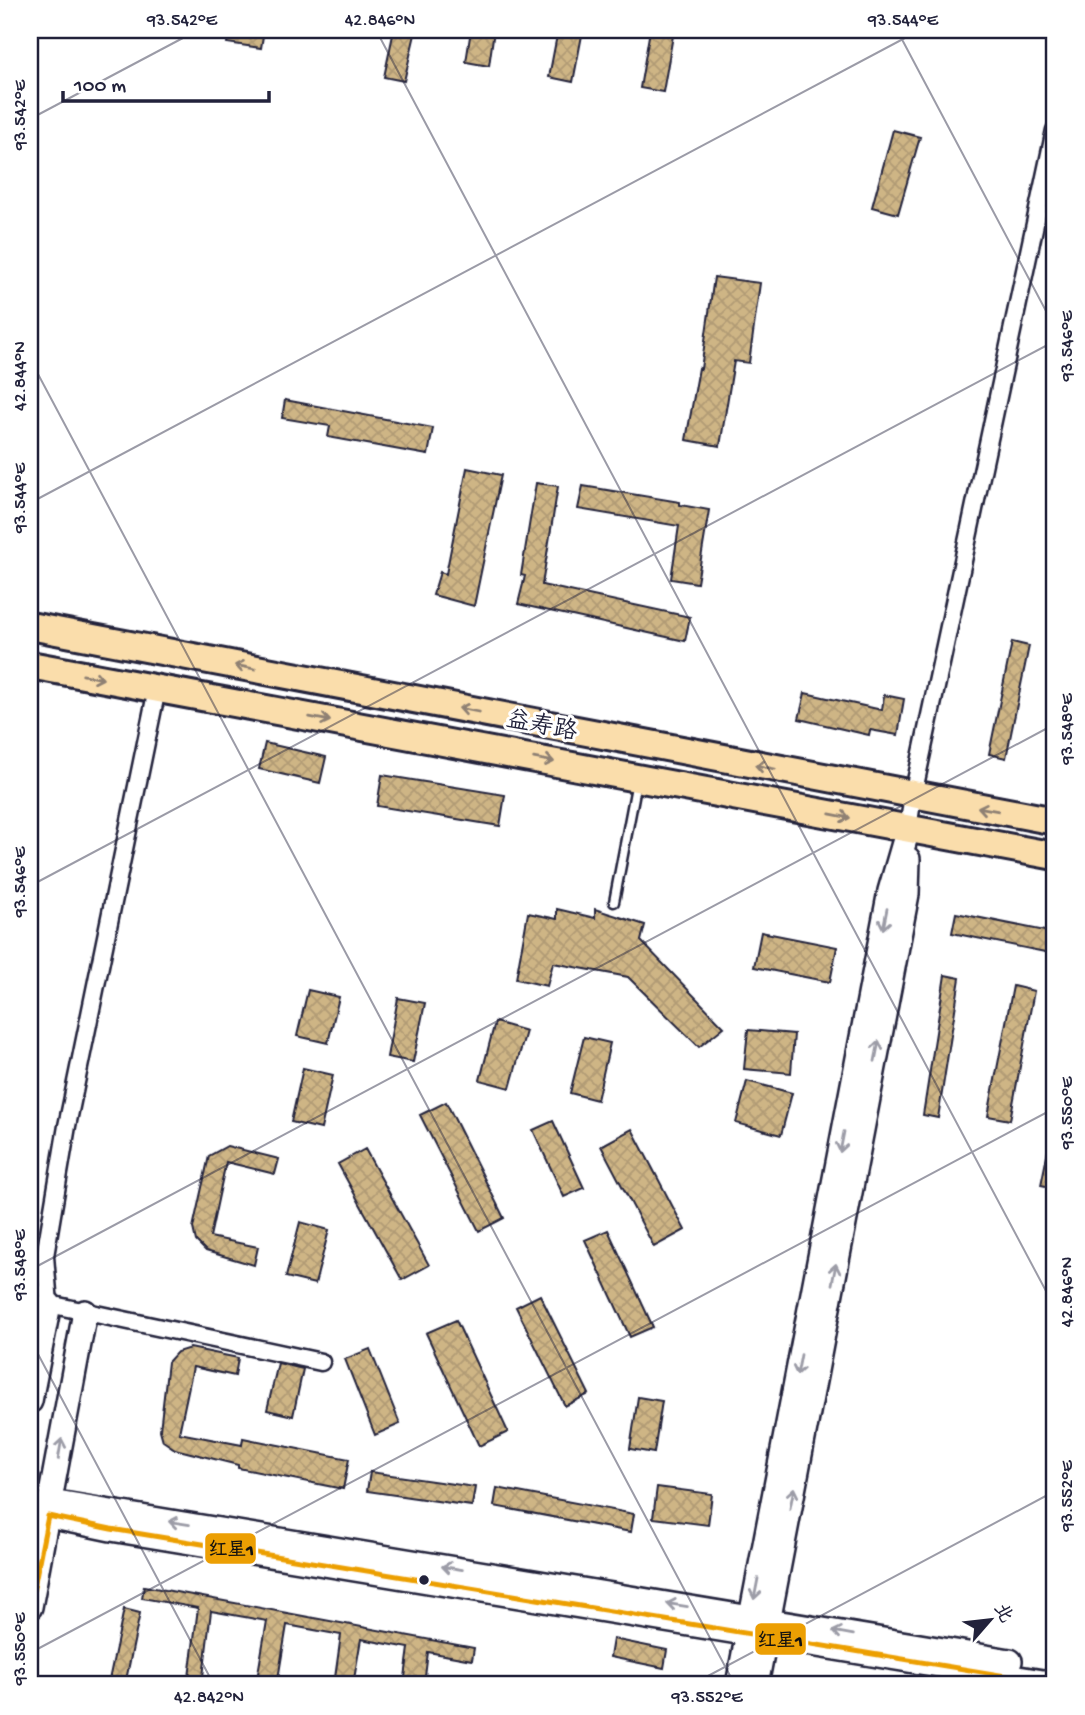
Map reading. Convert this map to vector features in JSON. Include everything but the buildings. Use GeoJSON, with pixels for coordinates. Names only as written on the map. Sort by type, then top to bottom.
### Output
{"type":"FeatureCollection","features":[{"type":"Feature","properties":{"kind":"main road","name":"益寿路"},"geometry":{"type":"LineString","coordinates":[[30,626],[1055,821]]}},
{"type":"Feature","properties":{"kind":"main road","name":"益寿路"},"geometry":{"type":"LineString","coordinates":[[30,665],[1055,856]]}},
{"type":"Feature","properties":{"kind":"street"},"geometry":{"type":"LineString","coordinates":[[738,1685],[758,1627],[907,894],[908,829],[913,795],[1055,130]]}},
{"type":"Feature","properties":{"kind":"street"},"geometry":{"type":"LineString","coordinates":[[30,1401],[49,1304],[45,1256],[67,1126],[156,689]]}},
{"type":"Feature","properties":{"kind":"street"},"geometry":{"type":"LineString","coordinates":[[49,1304],[321,1362]]}},
{"type":"Feature","properties":{"kind":"street"},"geometry":{"type":"LineString","coordinates":[[30,1607],[39,1507],[85,1312]]}},
{"type":"Feature","properties":{"kind":"street"},"geometry":{"type":"LineString","coordinates":[[39,1507],[111,1529],[758,1627],[1055,1668]]}},
{"type":"Feature","properties":{"kind":"street"},"geometry":{"type":"LineString","coordinates":[[758,1627],[1055,1684]]}},
{"type":"Feature","properties":{"kind":"street"},"geometry":{"type":"LineString","coordinates":[[756,1685],[758,1627]]}},
{"type":"Feature","properties":{"kind":"lane"},"geometry":{"type":"LineString","coordinates":[[614,902],[637,778]]}},
{"type":"Feature","properties":{"kind":"transit line","name":"红星1"},"geometry":{"type":"LineString","coordinates":[[30,1607],[48,1516],[111,1529],[1055,1684]]}}]}
